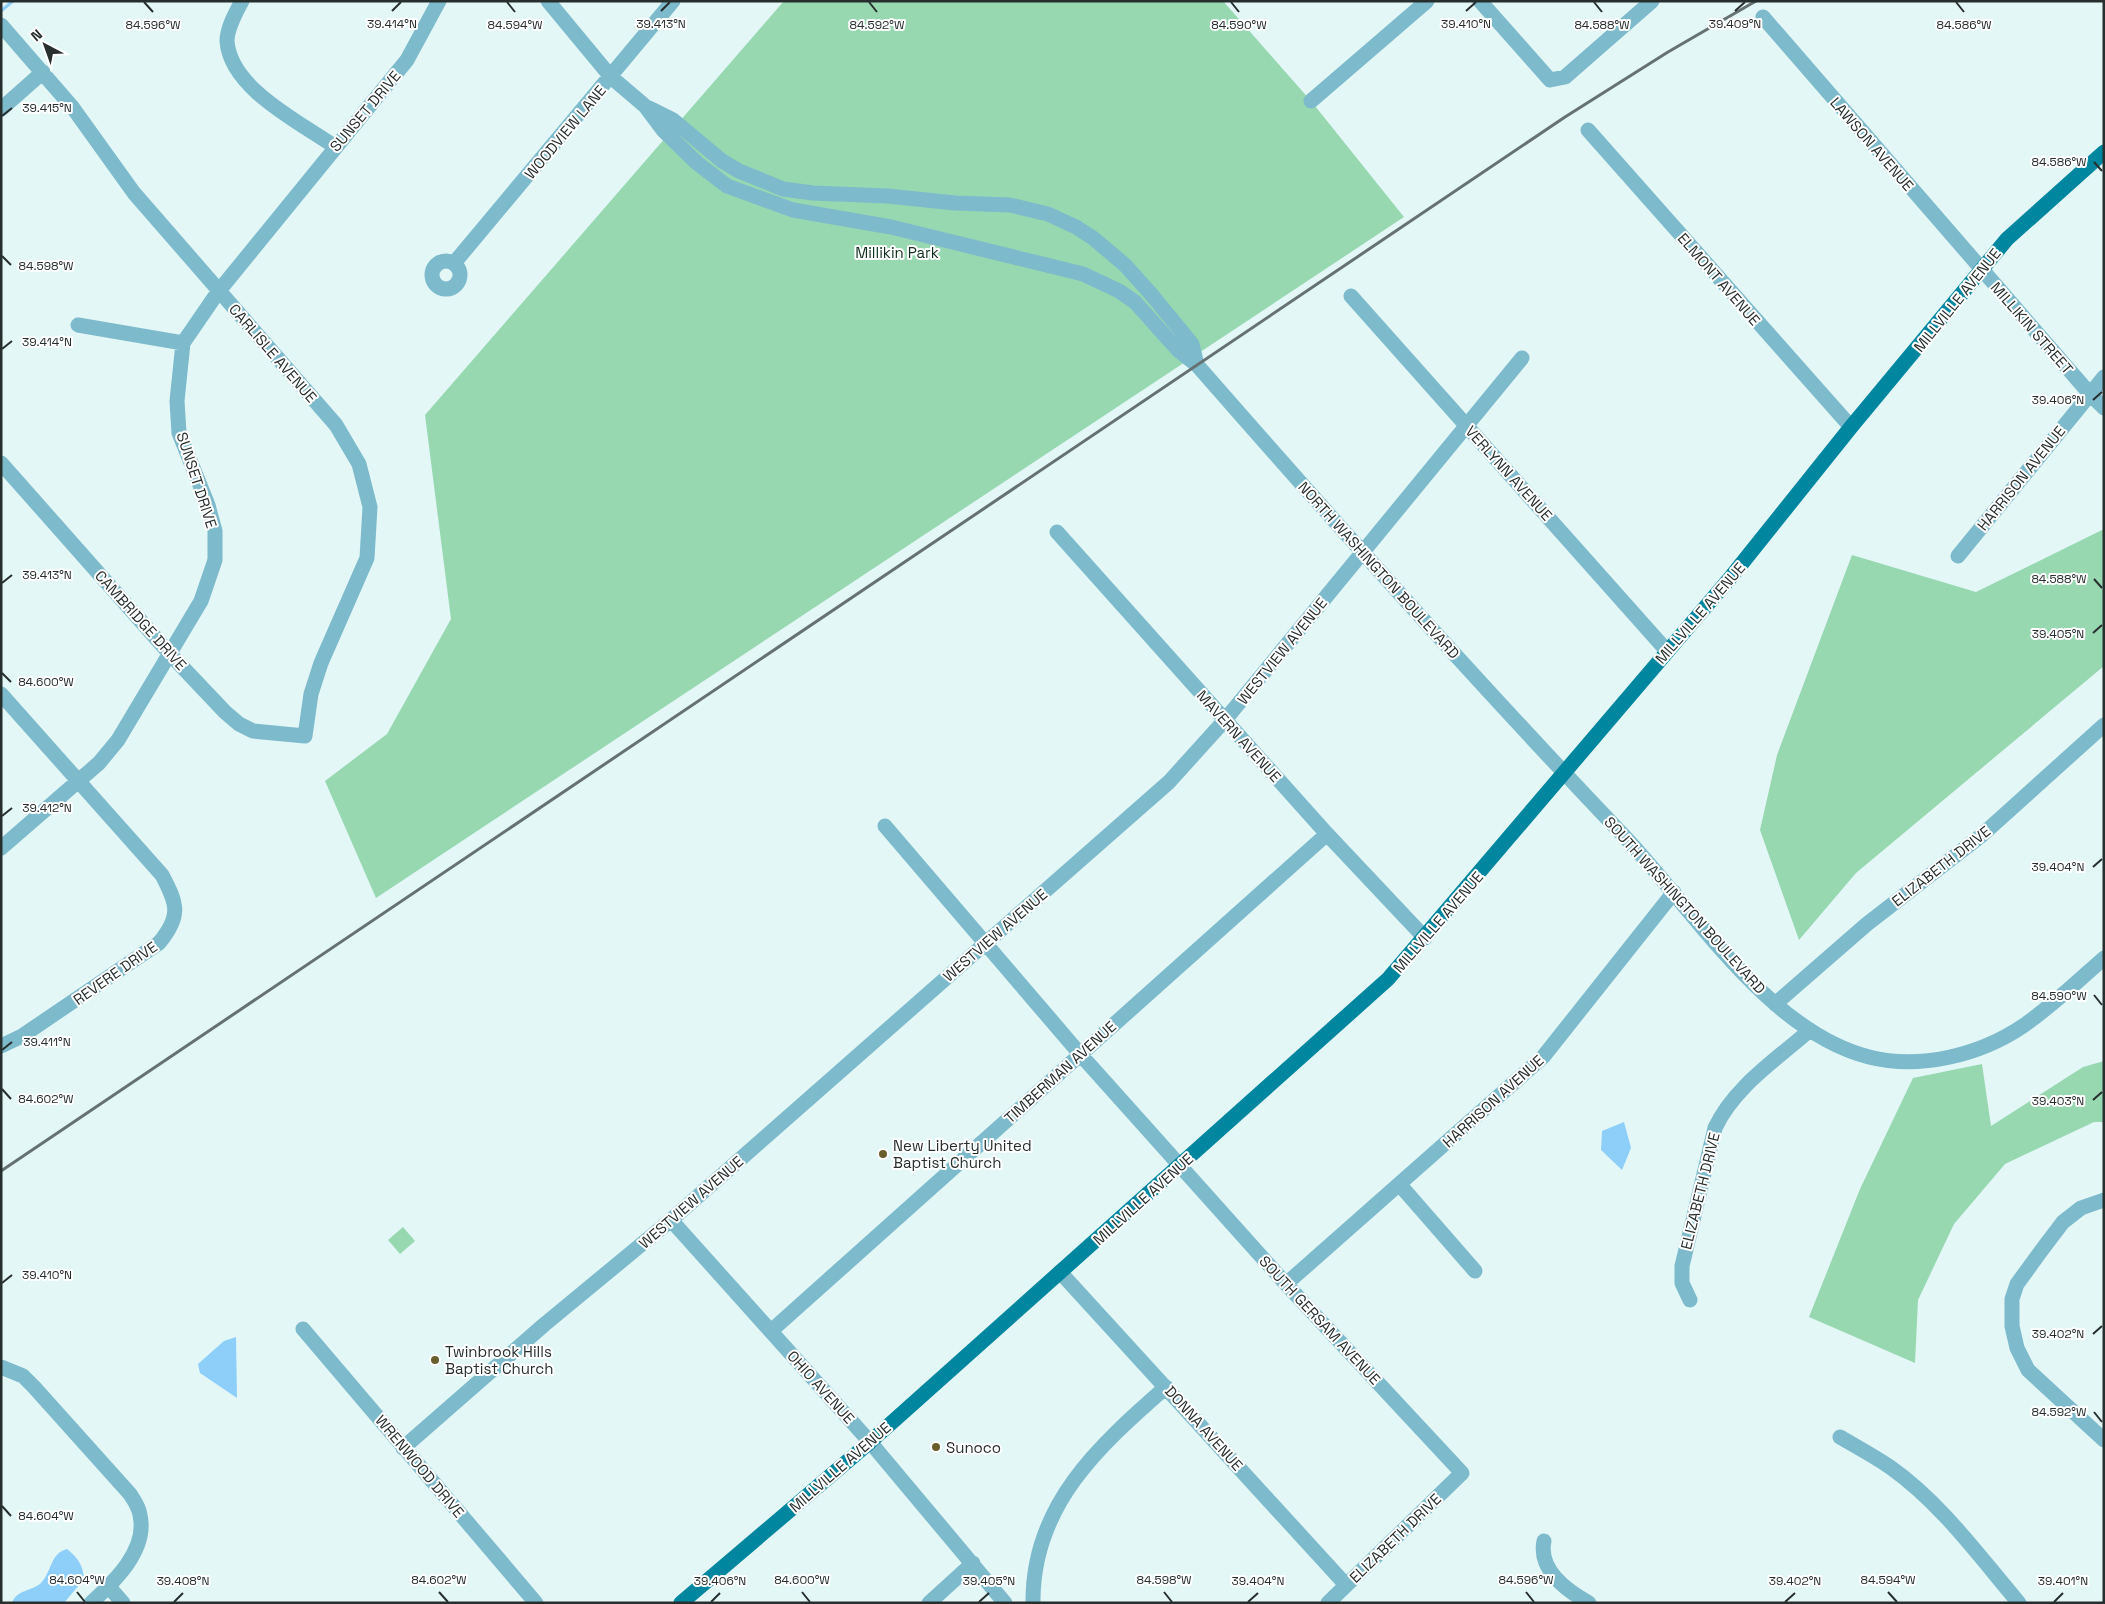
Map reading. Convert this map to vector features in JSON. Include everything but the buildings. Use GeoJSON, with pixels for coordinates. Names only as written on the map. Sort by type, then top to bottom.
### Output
{"type":"FeatureCollection","features":[{"type":"Feature","properties":{"kind":"main road","name":"MILLVILLE AVENUE"},"geometry":{"type":"LineString","coordinates":[[681,1603],[870,1442],[1388,979],[1425,938],[1731,577],[1851,428],[2022,223],[2104,152]]}},
{"type":"Feature","properties":{"kind":"street"},"geometry":{"type":"LineString","coordinates":[[242,1],[235,15],[227,40],[231,60],[242,80],[256,92],[334,146]]}},
{"type":"Feature","properties":{"kind":"street","name":"SUNSET DRIVE"},"geometry":{"type":"LineString","coordinates":[[1,848],[99,763],[118,740],[202,601],[215,560],[215,531],[208,505],[179,433],[177,401],[183,343],[218,292],[334,146],[407,60],[439,1]]}},
{"type":"Feature","properties":{"kind":"street","name":"NORTH WASHINGTON BOULEVARD"},"geometry":{"type":"LineString","coordinates":[[548,1],[610,77],[645,106],[664,130],[697,164],[727,186],[793,210],[891,227],[1083,274],[1120,291],[1135,302],[1178,350],[1198,365],[1362,554],[1564,773]]}},
{"type":"Feature","properties":{"kind":"street","name":"WOODVIEW LANE"},"geometry":{"type":"LineString","coordinates":[[456,262],[673,1]]}},
{"type":"Feature","properties":{"kind":"street"},"geometry":{"type":"LineString","coordinates":[[1311,101],[1427,1]]}},
{"type":"Feature","properties":{"kind":"street"},"geometry":{"type":"LineString","coordinates":[[1480,1],[1550,80],[1565,77],[1652,1]]}},
{"type":"Feature","properties":{"kind":"street","name":"LAWSON AVENUE"},"geometry":{"type":"LineString","coordinates":[[1763,17],[1982,270]]}},
{"type":"Feature","properties":{"kind":"street","name":"CARLISLE AVENUE"},"geometry":{"type":"LineString","coordinates":[[1,25],[72,108],[134,193],[218,292],[336,425],[359,464],[370,508],[367,558],[321,663],[311,694],[305,736]]}},
{"type":"Feature","properties":{"kind":"street"},"geometry":{"type":"LineString","coordinates":[[1,109],[43,72]]}},
{"type":"Feature","properties":{"kind":"street","name":"NORTH WASHINGTON BOULEVARD"},"geometry":{"type":"LineString","coordinates":[[645,106],[673,120],[722,161],[739,171],[784,189],[813,193],[887,196],[955,203],[1010,205],[1048,214],[1076,227],[1094,238],[1125,265],[1151,294],[1192,344],[1198,365]]}},
{"type":"Feature","properties":{"kind":"street","name":"ELMONT AVENUE"},"geometry":{"type":"LineString","coordinates":[[1588,130],[1851,428]]}},
{"type":"Feature","properties":{"kind":"street","name":"MILLIKIN STREET"},"geometry":{"type":"LineString","coordinates":[[1982,270],[2104,408]]}},
{"type":"Feature","properties":{"kind":"street","name":"VERLYNN AVENUE"},"geometry":{"type":"LineString","coordinates":[[1350,296],[1667,651]]}},
{"type":"Feature","properties":{"kind":"street"},"geometry":{"type":"LineString","coordinates":[[78,325],[183,343]]}},
{"type":"Feature","properties":{"kind":"street","name":"WESTVIEW AVENUE"},"geometry":{"type":"LineString","coordinates":[[404,1448],[545,1324],[671,1220],[1169,782],[1225,720],[1522,358]]}},
{"type":"Feature","properties":{"kind":"street","name":"HARRISON AVENUE"},"geometry":{"type":"LineString","coordinates":[[1958,556],[2104,378]]}},
{"type":"Feature","properties":{"kind":"street","name":"CAMBRIDGE DRIVE"},"geometry":{"type":"LineString","coordinates":[[1,462],[170,654],[225,712],[239,724],[253,731],[305,736]]}},
{"type":"Feature","properties":{"kind":"street","name":"MAVERN AVENUE"},"geometry":{"type":"LineString","coordinates":[[1057,532],[1327,834],[1425,938]]}},
{"type":"Feature","properties":{"kind":"street","name":"REVERE DRIVE"},"geometry":{"type":"LineString","coordinates":[[1,694],[162,875],[172,893],[176,912],[171,928],[159,944],[22,1036],[1,1046]]}},
{"type":"Feature","properties":{"kind":"street","name":"ELIZABETH DRIVE"},"geometry":{"type":"LineString","coordinates":[[1775,1004],[1867,924],[1982,835],[2104,725]]}},
{"type":"Feature","properties":{"kind":"street","name":"SOUTH WASHINGTON BOULEVARD"},"geometry":{"type":"LineString","coordinates":[[1564,773],[1624,835],[1746,976],[1775,1004],[1810,1030],[1868,1056],[1905,1062],[1944,1058],[1988,1045],[2022,1026],[2055,1001],[2104,958]]}},
{"type":"Feature","properties":{"kind":"street","name":"SOUTH GERSAM AVENUE"},"geometry":{"type":"LineString","coordinates":[[885,826],[1080,1054],[1286,1284],[1462,1473]]}},
{"type":"Feature","properties":{"kind":"street","name":"TIMBERMAN AVENUE"},"geometry":{"type":"LineString","coordinates":[[771,1331],[1327,834]]}},
{"type":"Feature","properties":{"kind":"street","name":"HARRISON AVENUE"},"geometry":{"type":"LineString","coordinates":[[1286,1284],[1543,1057],[1674,892]]}},
{"type":"Feature","properties":{"kind":"street","name":"ELIZABETH DRIVE"},"geometry":{"type":"LineString","coordinates":[[1690,1300],[1682,1283],[1682,1266],[1715,1128],[1722,1112],[1735,1096],[1810,1030]]}},
{"type":"Feature","properties":{"kind":"street"},"geometry":{"type":"LineString","coordinates":[[1400,1185],[1475,1271]]}},
{"type":"Feature","properties":{"kind":"street"},"geometry":{"type":"LineString","coordinates":[[2104,1200],[2081,1208],[2063,1222],[2017,1284],[2012,1299],[2012,1326],[2017,1348],[2028,1370],[2104,1440]]}},
{"type":"Feature","properties":{"kind":"street","name":"OHIO AVENUE"},"geometry":{"type":"LineString","coordinates":[[671,1220],[870,1442],[1006,1603]]}},
{"type":"Feature","properties":{"kind":"street","name":"DONNA AVENUE"},"geometry":{"type":"LineString","coordinates":[[1060,1272],[1346,1585]]}},
{"type":"Feature","properties":{"kind":"street","name":"WRENWOOD DRIVE"},"geometry":{"type":"LineString","coordinates":[[303,1330],[536,1603]]}},
{"type":"Feature","properties":{"kind":"street"},"geometry":{"type":"LineString","coordinates":[[1,1367],[23,1376],[34,1387],[130,1494],[136,1504],[140,1515],[141,1533],[137,1548],[120,1576],[91,1603]]}},
{"type":"Feature","properties":{"kind":"street"},"geometry":{"type":"LineString","coordinates":[[1033,1603],[1032,1585],[1040,1545],[1053,1510],[1077,1474],[1112,1434],[1166,1387]]}},
{"type":"Feature","properties":{"kind":"street"},"geometry":{"type":"LineString","coordinates":[[1840,1437],[1890,1467],[1912,1485],[1942,1514],[2019,1603]]}},
{"type":"Feature","properties":{"kind":"street","name":"ELIZABETH DRIVE"},"geometry":{"type":"LineString","coordinates":[[1328,1603],[1462,1473]]}},
{"type":"Feature","properties":{"kind":"street"},"geometry":{"type":"LineString","coordinates":[[1544,1541],[1543,1560],[1550,1572],[1562,1584],[1589,1603]]}},
{"type":"Feature","properties":{"kind":"street"},"geometry":{"type":"LineString","coordinates":[[929,1603],[973,1563]]}},
{"type":"Feature","properties":{"kind":"street"},"geometry":{"type":"LineString","coordinates":[[109,1587],[123,1603]]}},
{"type":"Feature","properties":{"kind":"green space","name":"Millikin Park"},"geometry":{"type":"Polygon","coordinates":[[[784,1],[1223,1],[1311,101],[1404,217],[376,898],[325,781],[387,734],[451,619],[425,415],[784,1]]]}},
{"type":"Feature","properties":{"kind":"green space"},"geometry":{"type":"Polygon","coordinates":[[[2104,529],[2104,666],[1856,873],[1799,940],[1760,830],[1777,755],[1852,555],[1976,592],[2104,529]]]}},
{"type":"Feature","properties":{"kind":"green space"},"geometry":{"type":"Polygon","coordinates":[[[2104,1061],[2104,1122],[2094,1122],[2005,1164],[1954,1224],[1918,1300],[1915,1363],[1809,1317],[1860,1189],[1913,1078],[1982,1064],[1991,1126],[2083,1067],[2104,1061]]]}},
{"type":"Feature","properties":{"kind":"green space"},"geometry":{"type":"Polygon","coordinates":[[[403,1227],[415,1241],[400,1254],[388,1240],[403,1227]]]}},
{"type":"Feature","properties":{"kind":"water"},"geometry":{"type":"Polygon","coordinates":[[[1624,1122],[1631,1148],[1622,1170],[1601,1150],[1602,1131],[1624,1122]]]}},
{"type":"Feature","properties":{"kind":"water"},"geometry":{"type":"Polygon","coordinates":[[[236,1337],[237,1398],[200,1373],[198,1364],[224,1341],[236,1337]]]}},
{"type":"Feature","properties":{"kind":"water"},"geometry":{"type":"Polygon","coordinates":[[[67,1549],[79,1562],[84,1579],[64,1603],[12,1603],[21,1593],[41,1583],[45,1579],[57,1554],[67,1549]]]}},
{"type":"Feature","properties":{"kind":"waterway"},"geometry":{"type":"LineString","coordinates":[[1,11],[13,1]]}},
{"type":"Feature","properties":{"kind":"railway"},"geometry":{"type":"LineString","coordinates":[[1,1171],[1565,117],[1668,52],[1756,1]]}},
{"type":"Feature","properties":{"kind":"place","name":"New Liberty United Baptist Church"},"geometry":{"type":"Point","coordinates":[883,1154]}},
{"type":"Feature","properties":{"kind":"place","name":"Twinbrook Hills Baptist Church"},"geometry":{"type":"Point","coordinates":[435,1360]}},
{"type":"Feature","properties":{"kind":"place","name":"Sunoco"},"geometry":{"type":"Point","coordinates":[936,1447]}}]}
